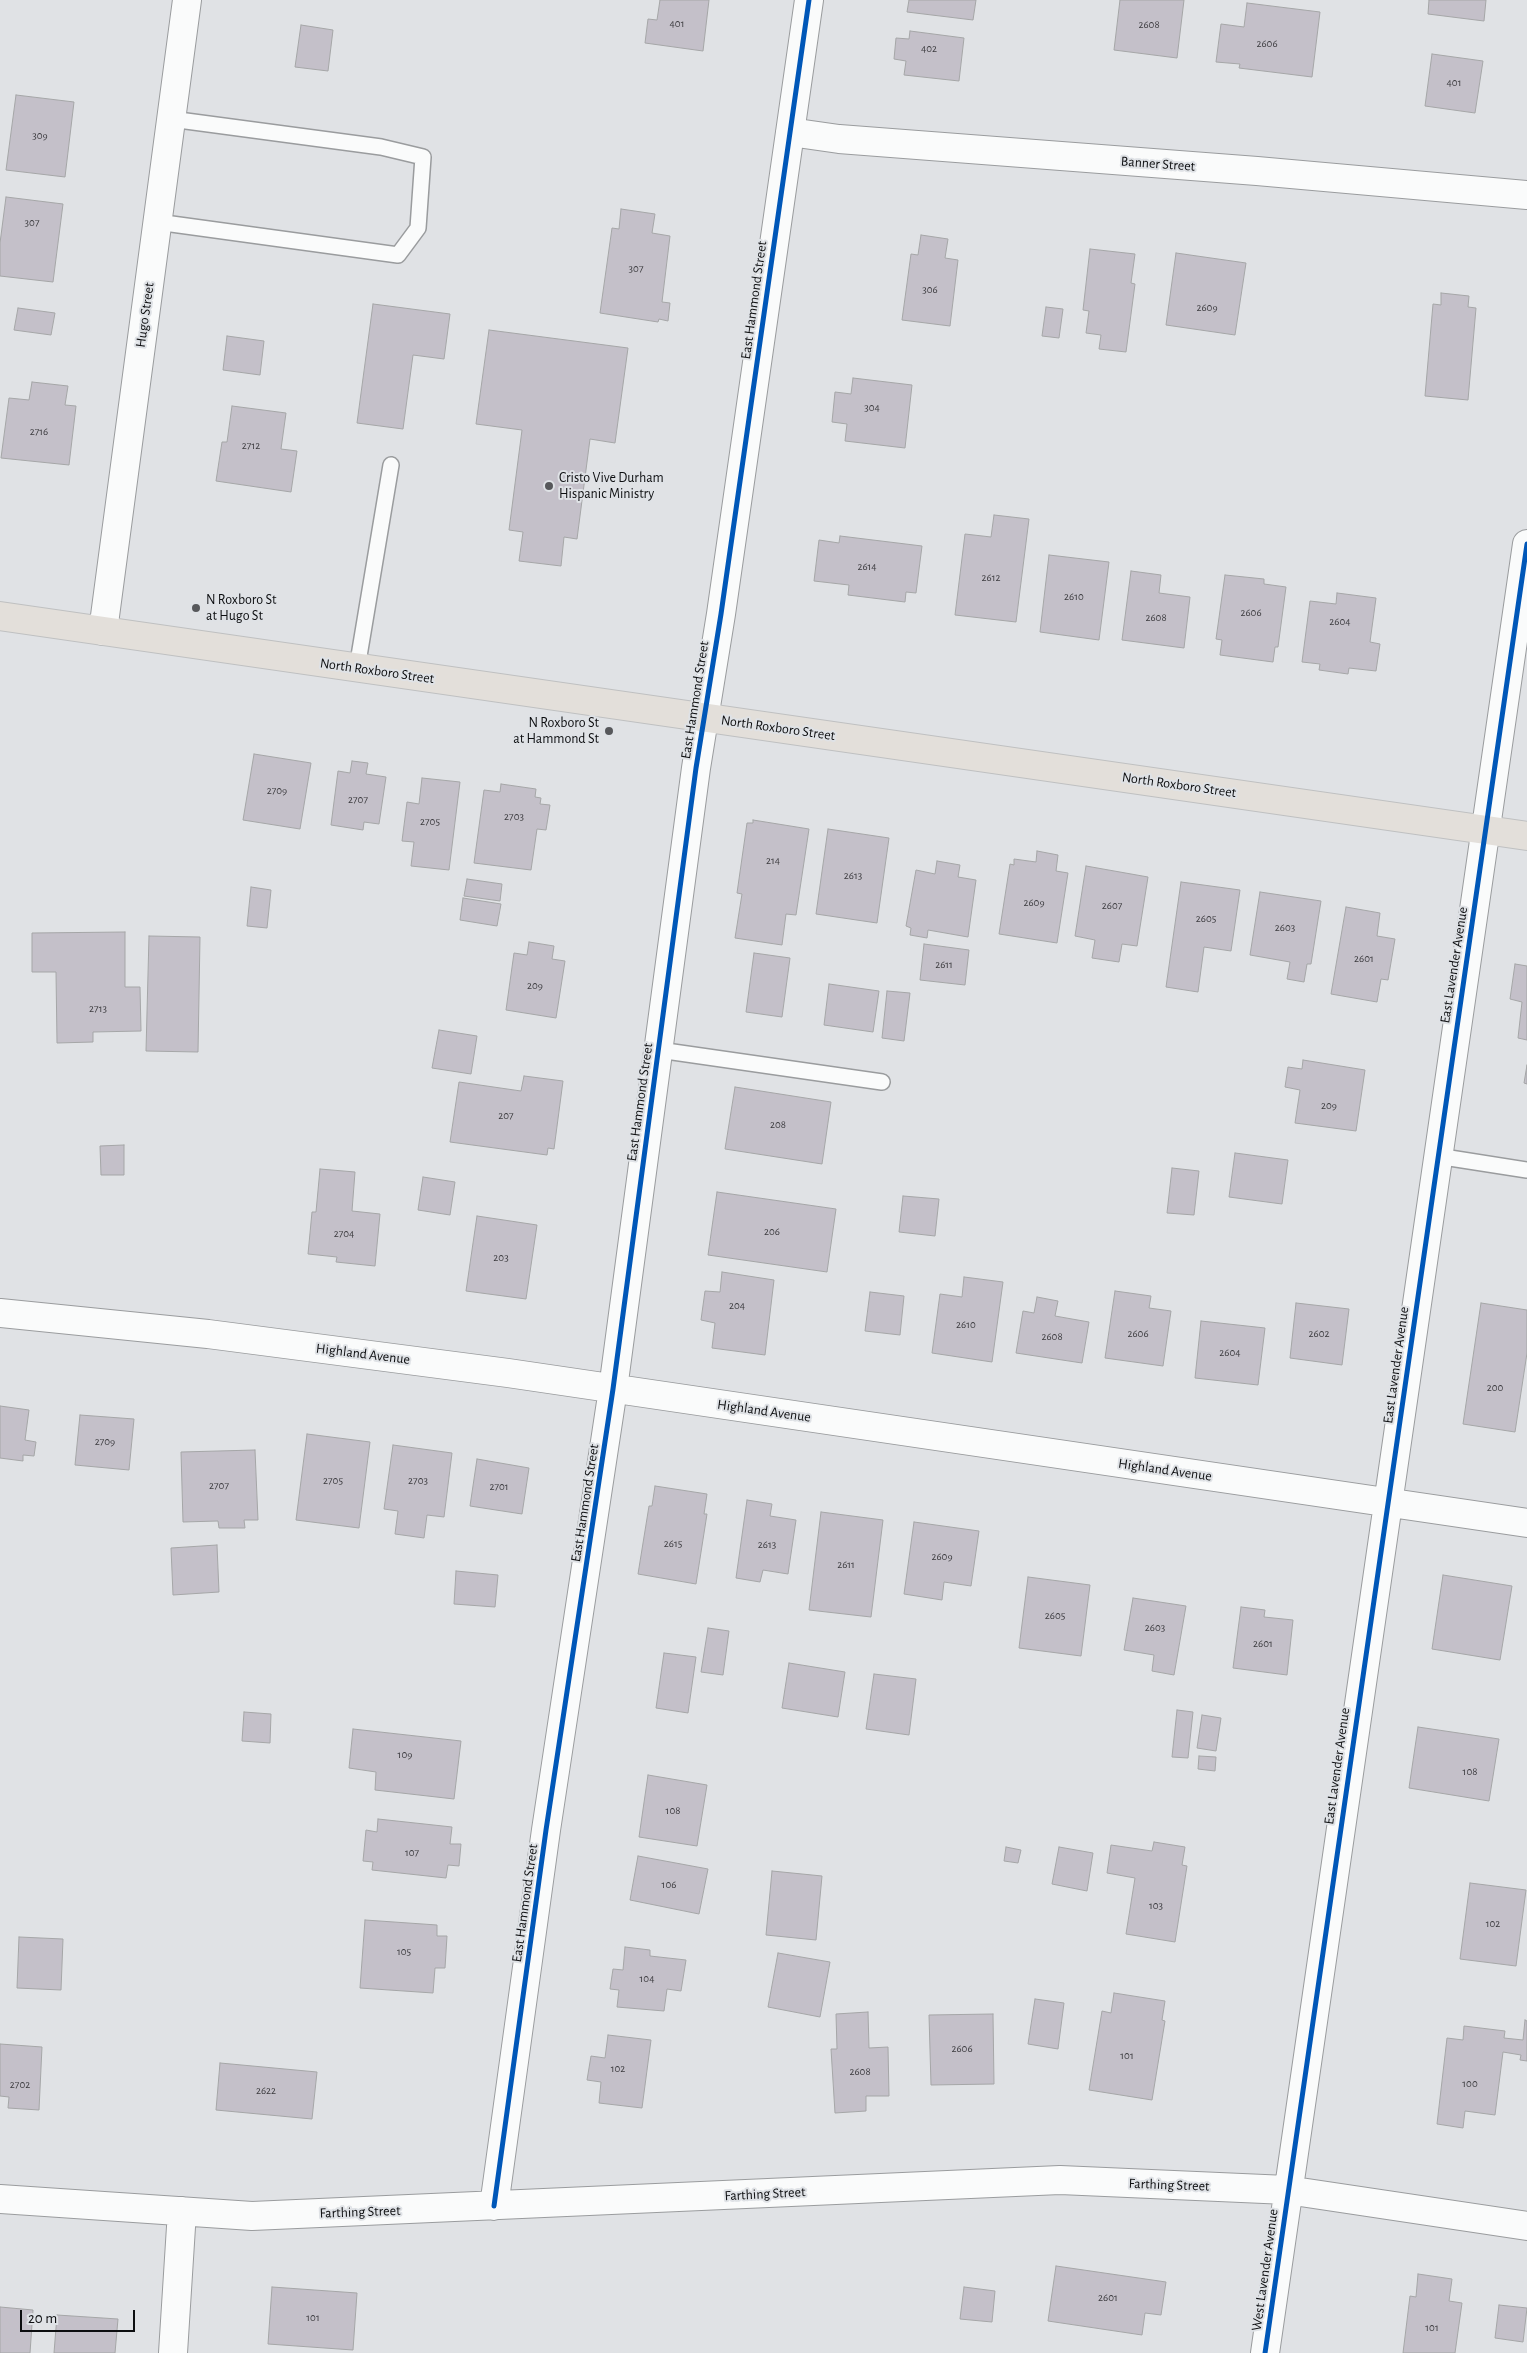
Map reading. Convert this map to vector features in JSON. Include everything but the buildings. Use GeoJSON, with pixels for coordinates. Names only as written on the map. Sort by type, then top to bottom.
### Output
{"type":"FeatureCollection","features":[{"type":"Feature","properties":{"kind":"main road","name":"North Roxboro Street"},"geometry":{"type":"LineString","coordinates":[[0,616],[703,718],[1171,783],[1527,836]]}},
{"type":"Feature","properties":{"kind":"street","name":"Hugo Street"},"geometry":{"type":"LineString","coordinates":[[103,631],[187,0]]}},
{"type":"Feature","properties":{"kind":"street","name":"East Hammond Street"},"geometry":{"type":"LineString","coordinates":[[494,2206],[546,1830],[613,1389],[703,718],[722,604],[808,0]]}},
{"type":"Feature","properties":{"kind":"street","name":"Banner Street"},"geometry":{"type":"LineString","coordinates":[[790,132],[839,139],[1267,172],[1527,195]]}},
{"type":"Feature","properties":{"kind":"street","name":"East Lavender Avenue"},"geometry":{"type":"LineString","coordinates":[[1287,2190],[1437,1156],[1487,830],[1527,544]]}},
{"type":"Feature","properties":{"kind":"street","name":"Highland Avenue"},"geometry":{"type":"LineString","coordinates":[[0,1313],[208,1334],[508,1373],[1527,1523]]}},
{"type":"Feature","properties":{"kind":"street","name":"Farthing Street"},"geometry":{"type":"LineString","coordinates":[[0,2199],[252,2216],[1060,2180],[1287,2190],[1527,2226]]}},
{"type":"Feature","properties":{"kind":"street","name":"West Lavender Avenue"},"geometry":{"type":"LineString","coordinates":[[1265,2353],[1287,2190]]}},
{"type":"Feature","properties":{"kind":"street"},"geometry":{"type":"LineString","coordinates":[[173,2353],[182,2211]]}},
{"type":"Feature","properties":{"kind":"lane"},"geometry":{"type":"LineString","coordinates":[[158,222],[398,255],[418,228],[423,157],[381,147],[171,119]]}},
{"type":"Feature","properties":{"kind":"lane"},"geometry":{"type":"LineString","coordinates":[[357,668],[391,466]]}},
{"type":"Feature","properties":{"kind":"lane"},"geometry":{"type":"LineString","coordinates":[[659,1050],[882,1082]]}},
{"type":"Feature","properties":{"kind":"lane"},"geometry":{"type":"LineString","coordinates":[[1437,1156],[1527,1170]]}},
{"type":"Feature","properties":{"kind":"cycle path"},"geometry":{"type":"LineString","coordinates":[[494,2206],[546,1830],[613,1389],[696,768],[721,614],[809,0]]}},
{"type":"Feature","properties":{"kind":"cycle path"},"geometry":{"type":"LineString","coordinates":[[1265,2353],[1527,544]]}},
{"type":"Feature","properties":{"kind":"place","name":"Cristo Vive Durham Hispanic Ministry"},"geometry":{"type":"Point","coordinates":[549,486]}},
{"type":"Feature","properties":{"kind":"place","name":"N Roxboro St at Hugo St"},"geometry":{"type":"Point","coordinates":[196,608]}},
{"type":"Feature","properties":{"kind":"place","name":"N Roxboro St at Hammond St"},"geometry":{"type":"Point","coordinates":[609,731]}}]}
